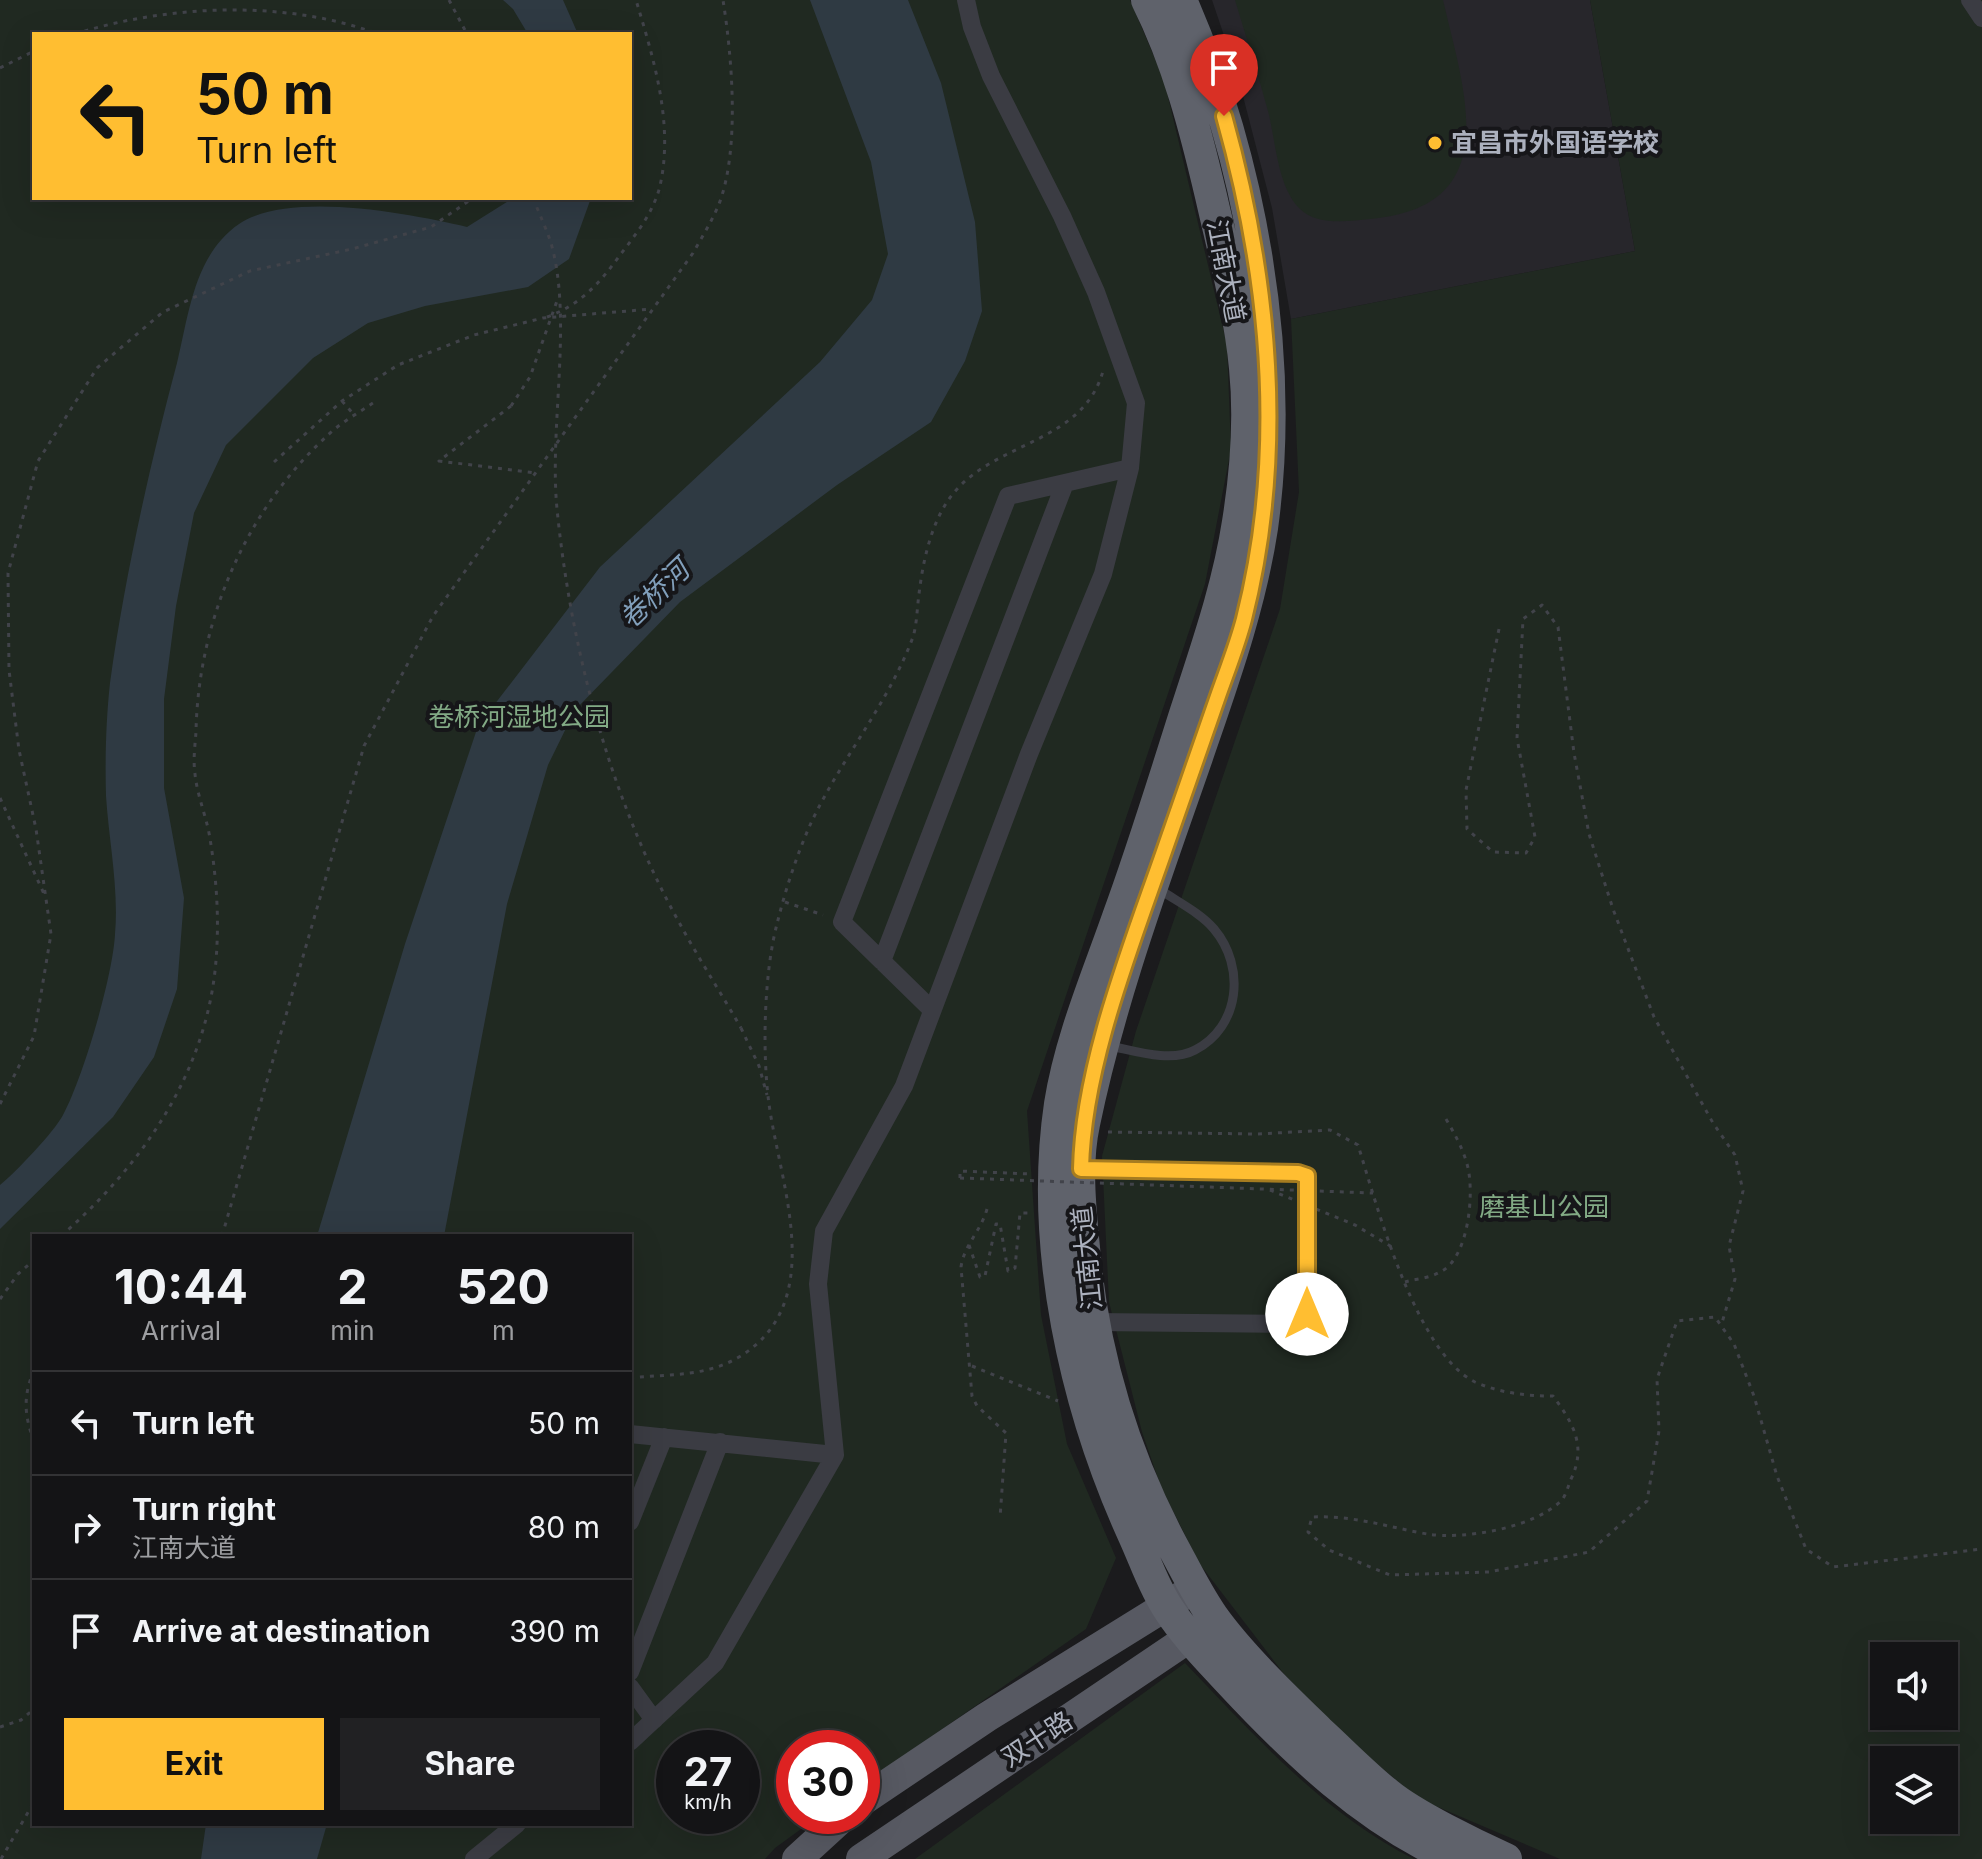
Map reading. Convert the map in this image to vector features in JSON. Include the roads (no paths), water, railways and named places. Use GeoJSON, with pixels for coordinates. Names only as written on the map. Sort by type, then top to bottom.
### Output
{"type":"FeatureCollection","features":[{"type":"Feature","properties":{"kind":"highway","name":"江南大道"},"geometry":{"type":"LineString","coordinates":[[1147,0],[1165,36],[1193,118],[1220,236],[1245,366],[1246,444],[1238,523],[1219,610],[1133,876],[1083,1015],[1061,1103],[1068,1172],[1080,1212],[1093,1322],[1125,1445],[1149,1500],[1195,1588],[1203,1629],[1273,1729],[1375,1816],[1454,1859]]}},
{"type":"Feature","properties":{"kind":"highway","name":"江南大道"},"geometry":{"type":"LineString","coordinates":[[1181,0],[1212,72],[1231,139],[1250,231],[1266,337],[1270,408],[1261,530],[1244,620],[1134,937],[1057,1213],[1061,1286],[1074,1367],[1119,1504],[1166,1606],[1203,1629],[1296,1708],[1391,1798],[1506,1859]]}},
{"type":"Feature","properties":{"kind":"main road","name":"双十路"},"geometry":{"type":"LineString","coordinates":[[880,1789],[987,1717],[1195,1588]]}},
{"type":"Feature","properties":{"kind":"main road","name":"双十路"},"geometry":{"type":"LineString","coordinates":[[861,1859],[1203,1629]]}},
{"type":"Feature","properties":{"kind":"main road"},"geometry":{"type":"LineString","coordinates":[[797,1859],[824,1834]]}},
{"type":"Feature","properties":{"kind":"street"},"geometry":{"type":"LineString","coordinates":[[632,1740],[715,1663],[835,1455],[818,1284],[824,1231],[904,1086],[1029,754],[1103,574],[1130,468],[1136,403],[1096,292],[1062,216],[991,76],[972,27],[966,0]]}},
{"type":"Feature","properties":{"kind":"street"},"geometry":{"type":"LineString","coordinates":[[1970,0],[1982,18]]}},
{"type":"Feature","properties":{"kind":"street"},"geometry":{"type":"LineString","coordinates":[[932,1010],[842,922],[1008,496],[1130,468]]}},
{"type":"Feature","properties":{"kind":"street"},"geometry":{"type":"LineString","coordinates":[[882,961],[1065,483]]}},
{"type":"Feature","properties":{"kind":"street"},"geometry":{"type":"LineString","coordinates":[[1068,1172],[1298,1173],[1307,1176],[1307,1314],[1304,1321],[1294,1324],[1093,1322]]}},
{"type":"Feature","properties":{"kind":"street"},"geometry":{"type":"LineString","coordinates":[[632,1434],[835,1455]]}},
{"type":"Feature","properties":{"kind":"street"},"geometry":{"type":"LineString","coordinates":[[632,1517],[664,1437]]}},
{"type":"Feature","properties":{"kind":"street"},"geometry":{"type":"LineString","coordinates":[[632,1667],[720,1442]]}},
{"type":"Feature","properties":{"kind":"street"},"geometry":{"type":"LineString","coordinates":[[632,1690],[654,1720]]}},
{"type":"Feature","properties":{"kind":"street"},"geometry":{"type":"LineString","coordinates":[[474,1859],[515,1826]]}},
{"type":"Feature","properties":{"kind":"lane"},"geometry":{"type":"LineString","coordinates":[[1102,1045],[1163,1056],[1194,1051],[1227,1023],[1237,981],[1227,950],[1214,927],[1153,884]]}},
{"type":"Feature","properties":{"kind":"water"},"geometry":{"type":"Polygon","coordinates":[[[503,0],[563,0],[577,32],[527,32],[513,9],[503,0]]]}},
{"type":"Feature","properties":{"kind":"water","name":"卷桥河"},"geometry":{"type":"Polygon","coordinates":[[[810,0],[908,0],[941,83],[975,222],[982,311],[965,361],[931,422],[837,485],[680,602],[575,710],[548,765],[507,904],[444,1234],[318,1234],[405,944],[478,726],[600,567],[820,362],[872,300],[888,254],[871,162],[810,0]]]}},
{"type":"Feature","properties":{"kind":"water"},"geometry":{"type":"Polygon","coordinates":[[[510,200],[590,200],[569,259],[528,287],[425,306],[368,323],[313,358],[226,445],[194,513],[176,606],[164,699],[164,788],[184,898],[177,989],[154,1057],[113,1117],[0,1229],[0,1185],[34,1152],[63,1115],[88,1053],[109,975],[116,917],[106,796],[110,683],[130,563],[148,481],[190,306],[203,269],[224,237],[239,224],[261,214],[288,208],[384,211],[467,227],[510,200]]]}},
{"type":"Feature","properties":{"kind":"water"},"geometry":{"type":"Polygon","coordinates":[[[206,1826],[326,1826],[317,1859],[201,1859],[206,1826]]]}},
{"type":"Feature","properties":{"kind":"place","name":"宜昌市外国语学校"},"geometry":{"type":"Point","coordinates":[1435,143]}},
{"type":"Feature","properties":{"kind":"park label","name":"卷桥河湿地公园"},"geometry":{"type":"Point","coordinates":[519,717]}},
{"type":"Feature","properties":{"kind":"park label","name":"磨基山公园"},"geometry":{"type":"Point","coordinates":[1544,1207]}}]}
